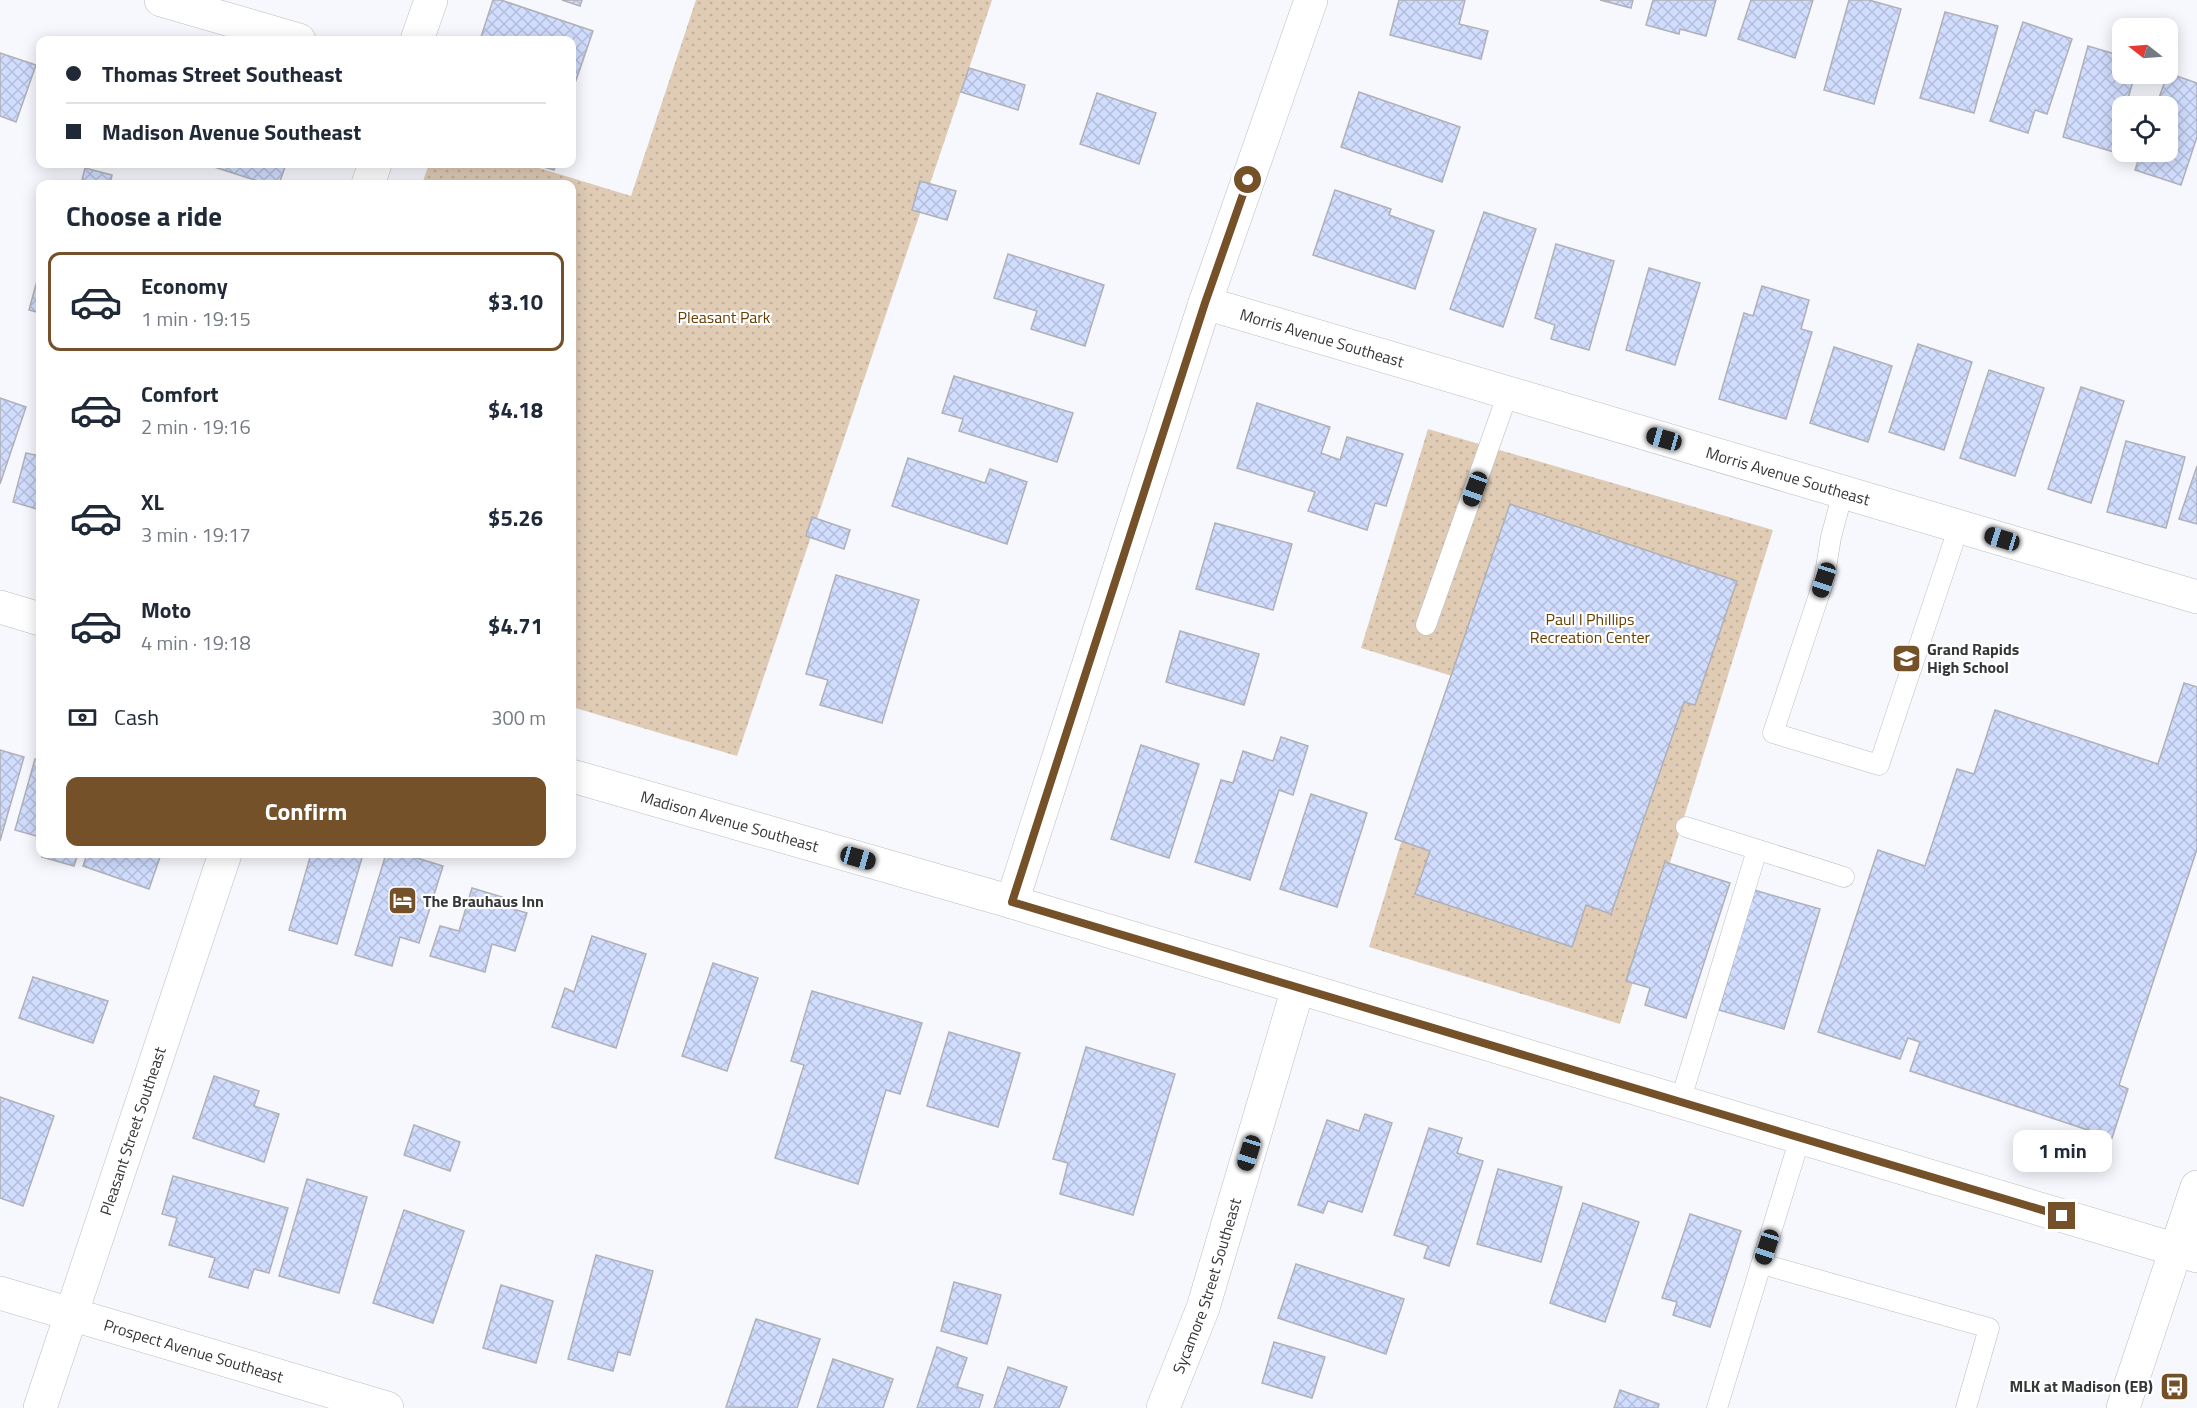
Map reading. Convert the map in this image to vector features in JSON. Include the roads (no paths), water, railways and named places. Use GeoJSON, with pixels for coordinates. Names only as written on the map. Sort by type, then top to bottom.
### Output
{"type":"FeatureCollection","features":[{"type":"Feature","properties":{"kind":"street"},"geometry":{"type":"LineString","coordinates":[[161,0],[285,36]]}},
{"type":"Feature","properties":{"kind":"street"},"geometry":{"type":"LineString","coordinates":[[418,36],[431,0]]}},
{"type":"Feature","properties":{"kind":"street"},"geometry":{"type":"LineString","coordinates":[[1012,902],[1205,303],[1311,0]]}},
{"type":"Feature","properties":{"kind":"street","name":"Morris Avenue Southeast"},"geometry":{"type":"LineString","coordinates":[[1205,303],[2197,597]]}},
{"type":"Feature","properties":{"kind":"street"},"geometry":{"type":"LineString","coordinates":[[0,607],[36,618]]}},
{"type":"Feature","properties":{"kind":"street","name":"Madison Avenue Southeast"},"geometry":{"type":"LineString","coordinates":[[576,777],[1012,902],[2187,1253]]}},
{"type":"Feature","properties":{"kind":"street","name":"Pleasant Street Southeast"},"geometry":{"type":"LineString","coordinates":[[40,1408],[224,858]]}},
{"type":"Feature","properties":{"kind":"street","name":"Sycamore Street Southeast"},"geometry":{"type":"LineString","coordinates":[[1163,1408],[1203,1308],[1298,988]]}},
{"type":"Feature","properties":{"kind":"street"},"geometry":{"type":"LineString","coordinates":[[2123,1408],[2187,1253],[2197,1187]]}},
{"type":"Feature","properties":{"kind":"street","name":"Prospect Avenue Southeast"},"geometry":{"type":"LineString","coordinates":[[0,1293],[387,1408]]}},
{"type":"Feature","properties":{"kind":"lane"},"geometry":{"type":"LineString","coordinates":[[1426,625],[1508,393]]}},
{"type":"Feature","properties":{"kind":"lane"},"geometry":{"type":"LineString","coordinates":[[1843,492],[1831,537],[1824,580],[1773,732],[1879,765],[1959,526]]}},
{"type":"Feature","properties":{"kind":"lane"},"geometry":{"type":"LineString","coordinates":[[1686,827],[1844,877]]}},
{"type":"Feature","properties":{"kind":"lane"},"geometry":{"type":"LineString","coordinates":[[1680,1102],[1757,850]]}},
{"type":"Feature","properties":{"kind":"lane"},"geometry":{"type":"LineString","coordinates":[[1717,1408],[1800,1138]]}},
{"type":"Feature","properties":{"kind":"lane"},"geometry":{"type":"LineString","coordinates":[[1762,1264],[1989,1328],[1966,1408]]}},
{"type":"Feature","properties":{"kind":"place","name":"Grand Rapids High School"},"geometry":{"type":"Point","coordinates":[1906,658]}},
{"type":"Feature","properties":{"kind":"place","name":"The Brauhaus Inn"},"geometry":{"type":"Point","coordinates":[402,901]}},
{"type":"Feature","properties":{"kind":"place","name":"MLK at Madison (EB)"},"geometry":{"type":"Point","coordinates":[2174,1386]}},
{"type":"Feature","properties":{"kind":"park label","name":"Pleasant Park"},"geometry":{"type":"Point","coordinates":[724,317]}},
{"type":"Feature","properties":{"kind":"park label","name":"Paul I Phillips Recreation Center"},"geometry":{"type":"Point","coordinates":[1590,628]}}]}
